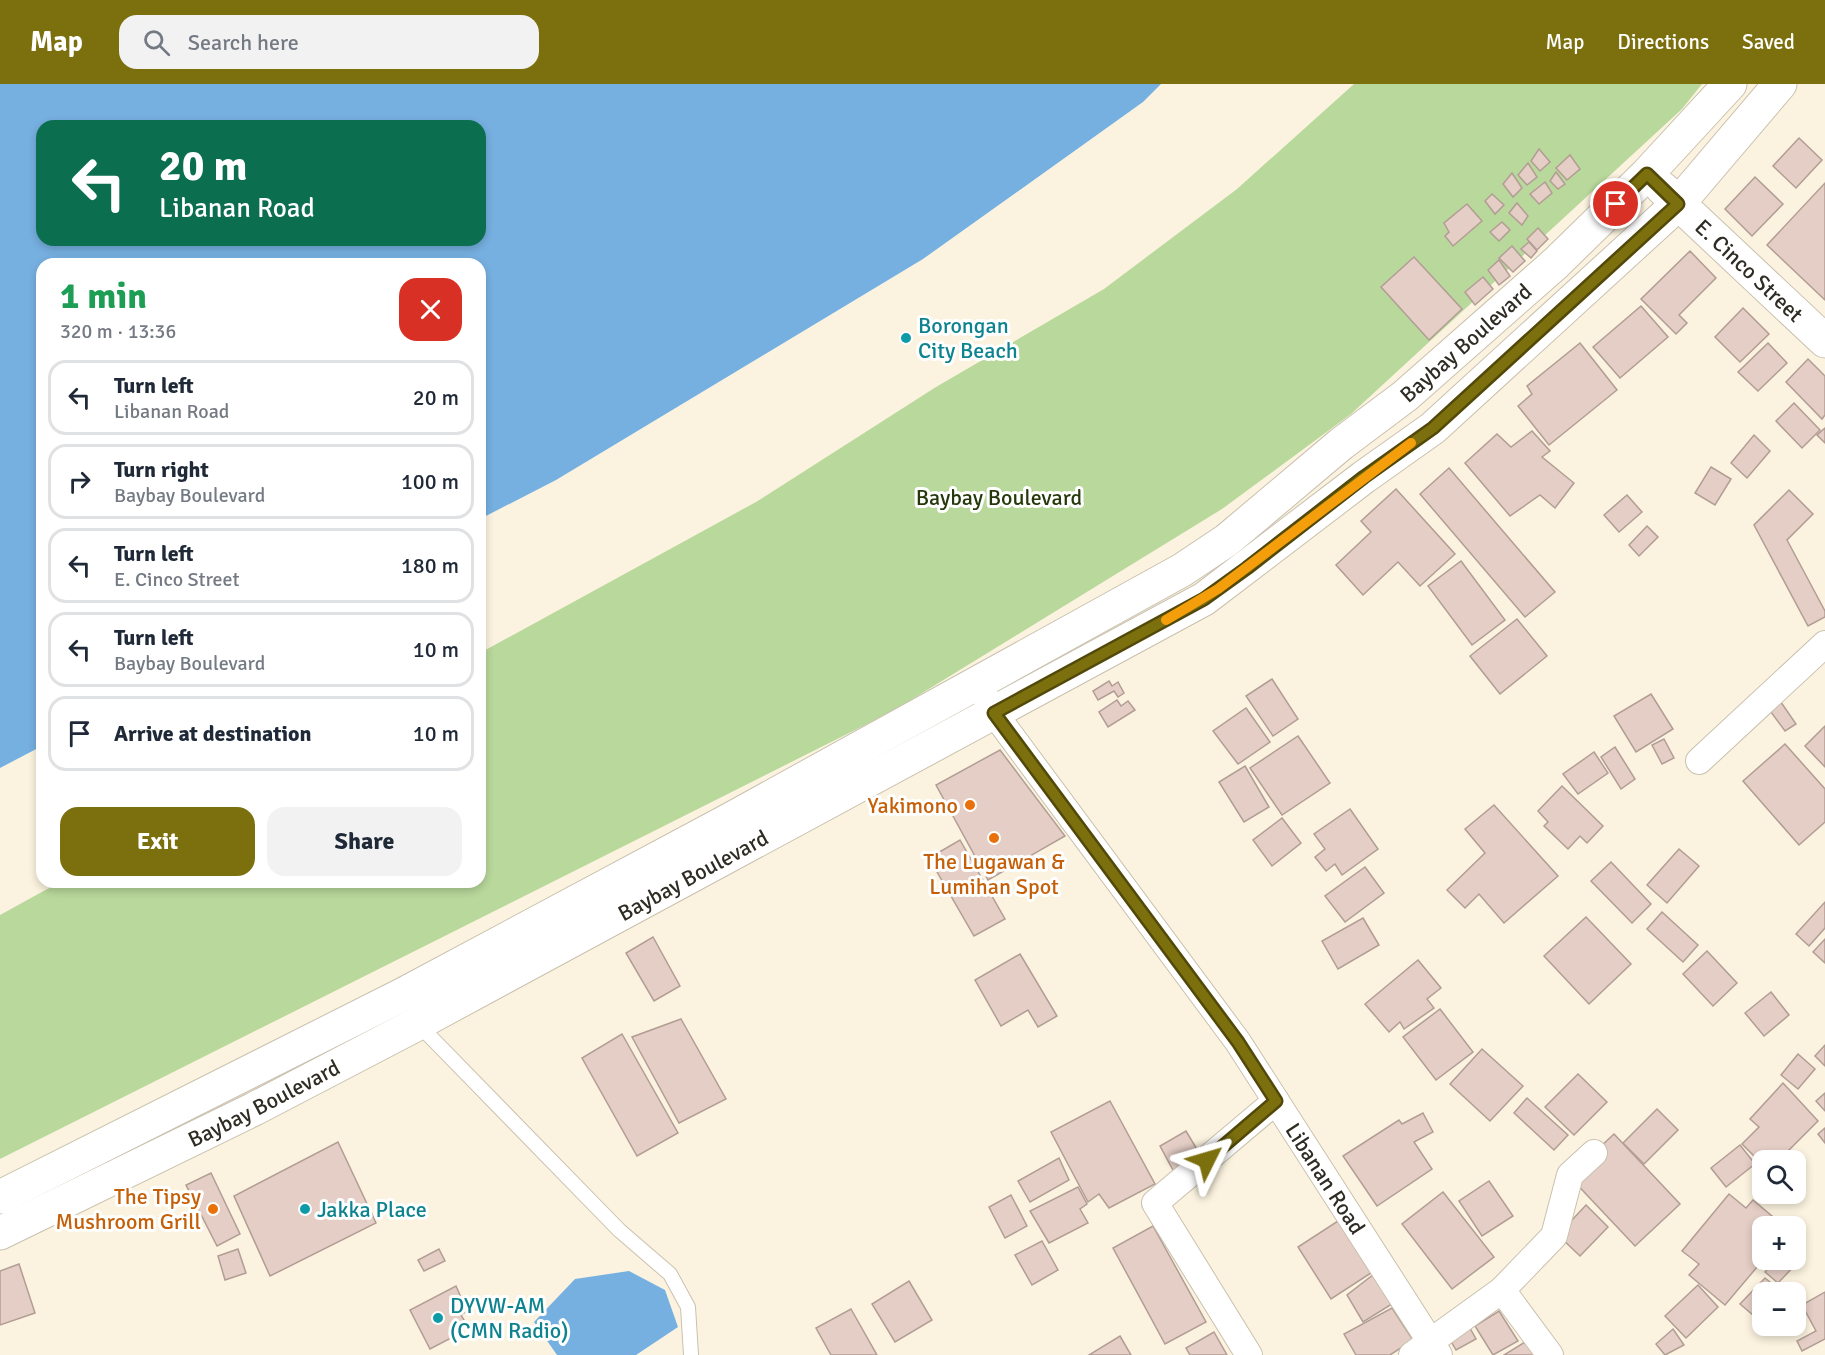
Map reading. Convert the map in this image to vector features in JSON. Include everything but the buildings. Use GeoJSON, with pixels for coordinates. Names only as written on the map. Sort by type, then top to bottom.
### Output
{"type":"FeatureCollection","features":[{"type":"Feature","properties":{"kind":"street","name":"Baybay Boulevard"},"geometry":{"type":"LineString","coordinates":[[0,1233],[254,1109],[409,1009],[979,683],[1143,593],[1227,540],[1341,444],[1405,396],[1556,263],[1647,174],[1730,84]]}},
{"type":"Feature","properties":{"kind":"street","name":"Baybay Boulevard"},"geometry":{"type":"LineString","coordinates":[[0,1197],[409,1009],[994,713],[1204,599],[1364,477],[1433,428],[1678,204],[1780,84]]}},
{"type":"Feature","properties":{"kind":"street","name":"E. Cinco Street"},"geometry":{"type":"LineString","coordinates":[[1647,174],[1825,341]]}},
{"type":"Feature","properties":{"kind":"street"},"geometry":{"type":"LineString","coordinates":[[1699,761],[1825,644]]}},
{"type":"Feature","properties":{"kind":"street","name":"Libanan Road"},"geometry":{"type":"LineString","coordinates":[[979,683],[994,713],[1238,1042],[1427,1350]]}},
{"type":"Feature","properties":{"kind":"street"},"geometry":{"type":"LineString","coordinates":[[1249,1355],[1155,1203],[1276,1101]]}},
{"type":"Feature","properties":{"kind":"street"},"geometry":{"type":"LineString","coordinates":[[1427,1350],[1502,1290],[1554,1236],[1570,1175],[1594,1153]]}},
{"type":"Feature","properties":{"kind":"street"},"geometry":{"type":"LineString","coordinates":[[1502,1290],[1550,1355]]}},
{"type":"Feature","properties":{"kind":"lane"},"geometry":{"type":"LineString","coordinates":[[409,1009],[619,1230],[670,1274],[688,1307],[691,1355]]}},
{"type":"Feature","properties":{"kind":"green space","name":"Baybay Boulevard"},"geometry":{"type":"Polygon","coordinates":[[[1354,84],[1702,84],[1682,109],[1351,414],[1222,509],[893,711],[0,1159],[0,915],[49,888],[486,888],[486,650],[756,502],[936,387],[1104,289],[1237,189],[1354,84]]]}},
{"type":"Feature","properties":{"kind":"water"},"geometry":{"type":"Polygon","coordinates":[[[0,84],[1161,84],[1143,102],[923,259],[556,480],[486,516],[486,258],[36,258],[36,749],[0,768],[0,84]]]}},
{"type":"Feature","properties":{"kind":"water"},"geometry":{"type":"Polygon","coordinates":[[[629,1271],[665,1290],[678,1327],[636,1355],[557,1355],[534,1322],[575,1279],[629,1271]]]}},
{"type":"Feature","properties":{"kind":"slow traffic"},"geometry":{"type":"LineString","coordinates":[[1166,620],[1218,589],[1411,443]]}},
{"type":"Feature","properties":{"kind":"place","name":"Borongan City Beach"},"geometry":{"type":"Point","coordinates":[906,338]}},
{"type":"Feature","properties":{"kind":"place","name":"Yakimono"},"geometry":{"type":"Point","coordinates":[970,805]}},
{"type":"Feature","properties":{"kind":"place","name":"The Lugawan & Lumihan Spot"},"geometry":{"type":"Point","coordinates":[994,838]}},
{"type":"Feature","properties":{"kind":"place","name":"The Tipsy Mushroom Grill"},"geometry":{"type":"Point","coordinates":[213,1209]}},
{"type":"Feature","properties":{"kind":"place","name":"Jakka Place"},"geometry":{"type":"Point","coordinates":[305,1209]}},
{"type":"Feature","properties":{"kind":"place","name":"DYVW-AM (CMN Radio)"},"geometry":{"type":"Point","coordinates":[438,1318]}},
{"type":"Feature","properties":{"kind":"route"},"geometry":{"type":"LineString","coordinates":[[1207,1160],[1276,1101],[1238,1042],[994,713],[1204,599],[1247,568],[1364,477],[1433,428],[1678,204],[1647,174],[1616,204]]}}]}
